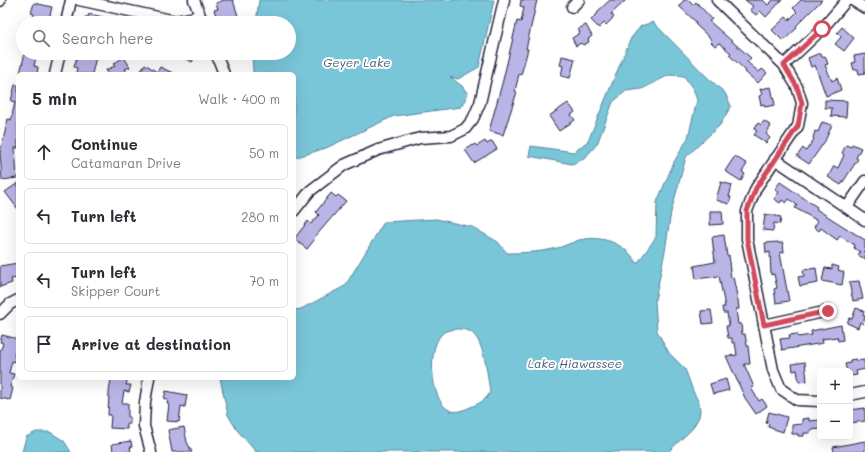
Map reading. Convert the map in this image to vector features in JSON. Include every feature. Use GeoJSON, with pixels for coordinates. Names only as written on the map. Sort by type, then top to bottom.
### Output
{"type":"FeatureCollection","features":[{"type":"Feature","properties":{"kind":"street"},"geometry":{"type":"LineString","coordinates":[[68,16],[71,0]]}},
{"type":"Feature","properties":{"kind":"street"},"geometry":{"type":"LineString","coordinates":[[79,0],[153,16]]}},
{"type":"Feature","properties":{"kind":"street"},"geometry":{"type":"LineString","coordinates":[[194,0],[200,16]]}},
{"type":"Feature","properties":{"kind":"street"},"geometry":{"type":"LineString","coordinates":[[296,208],[310,191],[344,165],[378,150],[420,138],[451,136],[465,129],[474,119],[480,104],[504,0]]}},
{"type":"Feature","properties":{"kind":"street"},"geometry":{"type":"LineString","coordinates":[[717,0],[784,65],[797,87],[802,103],[798,126],[756,188],[747,211],[747,239],[773,370],[781,389],[797,400],[817,401]]}},
{"type":"Feature","properties":{"kind":"street"},"geometry":{"type":"LineString","coordinates":[[784,65],[822,29],[847,0]]}},
{"type":"Feature","properties":{"kind":"street"},"geometry":{"type":"LineString","coordinates":[[852,0],[865,8]]}},
{"type":"Feature","properties":{"kind":"street"},"geometry":{"type":"LineString","coordinates":[[55,72],[58,60]]}},
{"type":"Feature","properties":{"kind":"street"},"geometry":{"type":"LineString","coordinates":[[219,60],[223,72]]}},
{"type":"Feature","properties":{"kind":"street"},"geometry":{"type":"LineString","coordinates":[[775,159],[865,220]]}},
{"type":"Feature","properties":{"kind":"street"},"geometry":{"type":"LineString","coordinates":[[847,207],[865,181]]}},
{"type":"Feature","properties":{"kind":"street"},"geometry":{"type":"LineString","coordinates":[[0,314],[10,304],[16,301]]}},
{"type":"Feature","properties":{"kind":"street"},"geometry":{"type":"LineString","coordinates":[[764,325],[828,311]]}},
{"type":"Feature","properties":{"kind":"street"},"geometry":{"type":"LineString","coordinates":[[149,380],[145,402],[144,426],[151,452]]}},
{"type":"Feature","properties":{"kind":"street"},"geometry":{"type":"LineString","coordinates":[[853,394],[865,392]]}},
{"type":"Feature","properties":{"kind":"water","name":"Geyer Lake"},"geometry":{"type":"Polygon","coordinates":[[[259,0],[494,0],[479,67],[458,79],[450,77],[462,86],[468,94],[461,107],[394,116],[326,148],[296,157],[296,72],[253,72],[252,60],[296,60],[296,16],[257,16],[259,0]]]}},
{"type":"Feature","properties":{"kind":"water","name":"Lake Hiawassee"},"geometry":{"type":"Polygon","coordinates":[[[653,22],[707,77],[725,93],[731,106],[720,125],[686,157],[671,212],[655,300],[657,331],[669,353],[685,369],[699,403],[699,417],[692,429],[668,452],[256,452],[237,430],[228,415],[220,380],[296,380],[296,310],[301,309],[345,286],[384,222],[436,219],[472,227],[498,242],[507,253],[555,249],[579,240],[600,239],[613,242],[625,249],[637,264],[656,237],[657,202],[674,162],[688,138],[697,100],[693,89],[684,76],[669,75],[642,89],[626,91],[613,102],[597,144],[584,159],[572,164],[529,156],[531,146],[574,152],[588,141],[631,38],[641,26],[653,22]],[[458,329],[444,332],[438,339],[433,360],[434,385],[438,396],[443,405],[452,411],[464,410],[478,403],[486,398],[490,391],[485,359],[479,343],[471,332],[458,329]]]}},
{"type":"Feature","properties":{"kind":"water"},"geometry":{"type":"Polygon","coordinates":[[[36,432],[50,432],[64,441],[71,452],[22,452],[26,437],[36,432]]]}},
{"type":"Feature","properties":{"kind":"building"},"geometry":{"type":"Polygon","coordinates":[[[224,0],[233,0],[238,16],[216,16],[214,10],[218,9],[216,3],[224,0]]]}},
{"type":"Feature","properties":{"kind":"building"},"geometry":{"type":"Polygon","coordinates":[[[521,0],[537,0],[526,49],[528,49],[521,75],[519,74],[515,91],[517,92],[503,135],[489,131],[517,21],[521,22],[524,7],[520,6],[521,0]]]}},
{"type":"Feature","properties":{"kind":"building"},"geometry":{"type":"Polygon","coordinates":[[[610,0],[626,0],[611,14],[614,17],[606,25],[604,23],[599,28],[591,20],[610,0]]]}},
{"type":"Feature","properties":{"kind":"building"},"geometry":{"type":"Polygon","coordinates":[[[684,0],[688,0],[693,5],[696,2],[712,19],[709,21],[751,58],[747,62],[759,72],[762,69],[767,73],[758,83],[729,55],[731,53],[719,43],[715,46],[710,41],[711,39],[695,24],[696,22],[679,6],[684,0]]]}},
{"type":"Feature","properties":{"kind":"building"},"geometry":{"type":"Polygon","coordinates":[[[745,0],[763,0],[768,5],[773,0],[782,0],[766,17],[760,11],[756,15],[750,10],[753,6],[745,0]]]}},
{"type":"Feature","properties":{"kind":"building"},"geometry":{"type":"Polygon","coordinates":[[[801,0],[822,0],[783,41],[772,30],[786,17],[789,20],[797,12],[793,8],[801,0]]]}},
{"type":"Feature","properties":{"kind":"building"},"geometry":{"type":"Polygon","coordinates":[[[34,3],[52,7],[50,16],[34,16],[34,14],[31,13],[34,3]]]}},
{"type":"Feature","properties":{"kind":"building"},"geometry":{"type":"Polygon","coordinates":[[[586,25],[592,36],[588,39],[589,42],[583,45],[581,43],[576,46],[572,38],[580,33],[578,29],[586,25]]]}},
{"type":"Feature","properties":{"kind":"building"},"geometry":{"type":"Polygon","coordinates":[[[842,27],[854,38],[844,51],[835,44],[841,37],[837,33],[842,27]]]}},
{"type":"Feature","properties":{"kind":"building"},"geometry":{"type":"Polygon","coordinates":[[[820,53],[822,57],[825,56],[828,64],[825,65],[832,81],[837,78],[841,90],[826,96],[815,65],[811,67],[808,58],[820,53]]]}},
{"type":"Feature","properties":{"kind":"building"},"geometry":{"type":"Polygon","coordinates":[[[865,54],[865,73],[859,74],[858,69],[854,70],[852,63],[855,62],[854,56],[865,54]]]}},
{"type":"Feature","properties":{"kind":"building"},"geometry":{"type":"Polygon","coordinates":[[[562,56],[575,59],[570,78],[561,76],[563,66],[560,65],[562,56]]]}},
{"type":"Feature","properties":{"kind":"building"},"geometry":{"type":"Polygon","coordinates":[[[23,60],[35,60],[34,66],[38,67],[37,72],[20,72],[23,60]]]}},
{"type":"Feature","properties":{"kind":"building"},"geometry":{"type":"Polygon","coordinates":[[[76,60],[95,60],[92,72],[76,72],[77,68],[74,67],[76,60]]]}},
{"type":"Feature","properties":{"kind":"building"},"geometry":{"type":"Polygon","coordinates":[[[119,60],[126,60],[130,67],[125,69],[127,72],[107,72],[106,70],[115,66],[113,64],[119,60]]]}},
{"type":"Feature","properties":{"kind":"building"},"geometry":{"type":"Polygon","coordinates":[[[145,64],[157,72],[140,72],[145,64]]]}},
{"type":"Feature","properties":{"kind":"building"},"geometry":{"type":"Polygon","coordinates":[[[160,67],[171,72],[157,72],[160,67]]]}},
{"type":"Feature","properties":{"kind":"building"},"geometry":{"type":"Polygon","coordinates":[[[16,85],[16,178],[2,180],[0,153],[8,119],[11,120],[15,102],[11,101],[16,85]]]}},
{"type":"Feature","properties":{"kind":"building"},"geometry":{"type":"Polygon","coordinates":[[[771,87],[775,105],[765,107],[764,104],[761,105],[759,96],[762,95],[760,89],[771,87]]]}},
{"type":"Feature","properties":{"kind":"building"},"geometry":{"type":"Polygon","coordinates":[[[825,100],[847,101],[846,117],[831,116],[832,108],[825,108],[825,100]]]}},
{"type":"Feature","properties":{"kind":"building"},"geometry":{"type":"Polygon","coordinates":[[[568,103],[575,112],[571,115],[575,120],[559,131],[549,116],[568,103]]]}},
{"type":"Feature","properties":{"kind":"building"},"geometry":{"type":"Polygon","coordinates":[[[764,121],[771,126],[766,134],[770,138],[766,143],[754,135],[757,131],[754,129],[758,123],[761,125],[764,121]]]}},
{"type":"Feature","properties":{"kind":"building"},"geometry":{"type":"Polygon","coordinates":[[[822,122],[832,125],[825,141],[809,164],[797,156],[803,148],[806,151],[814,139],[815,131],[818,132],[822,122]]]}},
{"type":"Feature","properties":{"kind":"building"},"geometry":{"type":"Polygon","coordinates":[[[485,141],[487,144],[492,141],[497,149],[474,163],[465,150],[475,144],[477,146],[485,141]]]}},
{"type":"Feature","properties":{"kind":"building"},"geometry":{"type":"Polygon","coordinates":[[[852,144],[861,148],[856,158],[858,159],[841,185],[828,177],[834,166],[838,168],[844,155],[842,153],[846,145],[851,147],[852,144]]]}},
{"type":"Feature","properties":{"kind":"building"},"geometry":{"type":"Polygon","coordinates":[[[735,156],[747,164],[742,172],[745,174],[741,181],[725,171],[735,156]]]}},
{"type":"Feature","properties":{"kind":"building"},"geometry":{"type":"Polygon","coordinates":[[[721,182],[732,185],[729,204],[716,200],[721,182]]]}},
{"type":"Feature","properties":{"kind":"building"},"geometry":{"type":"Polygon","coordinates":[[[780,182],[817,207],[816,209],[865,240],[865,259],[858,255],[860,252],[854,248],[855,245],[840,236],[837,240],[821,228],[819,231],[814,227],[818,221],[795,208],[797,205],[789,199],[786,203],[782,200],[780,203],[774,199],[779,192],[775,189],[780,182]]]}},
{"type":"Feature","properties":{"kind":"building"},"geometry":{"type":"Polygon","coordinates":[[[16,184],[16,206],[5,192],[16,184]]]}},
{"type":"Feature","properties":{"kind":"building"},"geometry":{"type":"Polygon","coordinates":[[[331,193],[336,197],[338,195],[346,201],[314,238],[315,239],[307,249],[296,241],[296,236],[308,221],[311,224],[319,215],[316,212],[331,193]]]}},
{"type":"Feature","properties":{"kind":"building"},"geometry":{"type":"Polygon","coordinates":[[[710,211],[722,211],[723,224],[710,225],[710,211]]]}},
{"type":"Feature","properties":{"kind":"building"},"geometry":{"type":"Polygon","coordinates":[[[765,214],[781,217],[780,224],[774,223],[773,231],[763,230],[765,214]]]}},
{"type":"Feature","properties":{"kind":"building"},"geometry":{"type":"Polygon","coordinates":[[[724,235],[727,256],[729,255],[731,278],[733,277],[738,300],[739,309],[736,309],[738,324],[741,324],[742,334],[745,334],[748,346],[750,364],[744,364],[754,387],[751,388],[759,401],[762,399],[767,406],[756,414],[745,398],[726,356],[737,355],[735,343],[732,343],[732,338],[728,338],[726,326],[729,326],[727,313],[723,313],[722,307],[725,307],[719,276],[696,279],[694,266],[715,262],[712,237],[724,235]]]}},
{"type":"Feature","properties":{"kind":"building"},"geometry":{"type":"Polygon","coordinates":[[[765,243],[783,243],[784,252],[780,253],[789,301],[776,303],[774,289],[777,288],[774,274],[771,275],[770,252],[766,253],[765,243]]]}},
{"type":"Feature","properties":{"kind":"building"},"geometry":{"type":"Polygon","coordinates":[[[16,263],[16,278],[11,279],[12,283],[0,287],[0,266],[16,263]]]}},
{"type":"Feature","properties":{"kind":"building"},"geometry":{"type":"Polygon","coordinates":[[[832,265],[839,267],[838,270],[844,272],[842,285],[822,281],[825,268],[832,269],[832,265]]]}},
{"type":"Feature","properties":{"kind":"building"},"geometry":{"type":"Polygon","coordinates":[[[816,268],[818,283],[800,286],[798,277],[804,276],[803,270],[816,268]]]}},
{"type":"Feature","properties":{"kind":"building"},"geometry":{"type":"Polygon","coordinates":[[[859,281],[863,299],[853,301],[849,282],[859,281]]]}},
{"type":"Feature","properties":{"kind":"building"},"geometry":{"type":"Polygon","coordinates":[[[856,308],[864,311],[863,315],[865,316],[863,324],[860,322],[858,328],[847,323],[849,318],[852,319],[856,308]]]}},
{"type":"Feature","properties":{"kind":"building"},"geometry":{"type":"Polygon","coordinates":[[[711,310],[713,323],[703,324],[701,311],[711,310]]]}},
{"type":"Feature","properties":{"kind":"building"},"geometry":{"type":"Polygon","coordinates":[[[841,325],[843,340],[838,341],[837,337],[822,339],[823,343],[782,350],[780,339],[790,338],[789,335],[797,334],[798,337],[812,335],[811,331],[841,325]]]}},
{"type":"Feature","properties":{"kind":"building"},"geometry":{"type":"Polygon","coordinates":[[[2,335],[16,338],[14,356],[16,356],[14,362],[12,361],[9,373],[14,374],[10,387],[13,388],[10,400],[0,398],[0,352],[3,343],[0,342],[2,335]]]}},
{"type":"Feature","properties":{"kind":"building"},"geometry":{"type":"Polygon","coordinates":[[[850,360],[864,360],[865,369],[856,371],[857,375],[853,376],[853,368],[846,368],[845,364],[850,363],[850,360]]]}},
{"type":"Feature","properties":{"kind":"building"},"geometry":{"type":"Polygon","coordinates":[[[805,362],[807,381],[799,382],[797,370],[793,371],[792,364],[805,362]]]}},
{"type":"Feature","properties":{"kind":"building"},"geometry":{"type":"Polygon","coordinates":[[[726,379],[729,390],[713,394],[710,384],[726,379]]]}},
{"type":"Feature","properties":{"kind":"building"},"geometry":{"type":"Polygon","coordinates":[[[111,380],[127,380],[126,385],[131,385],[129,392],[124,391],[122,403],[128,403],[128,417],[130,417],[130,424],[127,424],[127,429],[110,428],[111,415],[108,415],[111,380]]]}},
{"type":"Feature","properties":{"kind":"building"},"geometry":{"type":"Polygon","coordinates":[[[166,391],[187,395],[185,407],[181,406],[179,422],[167,421],[169,404],[167,404],[168,400],[164,399],[166,391]]]}},
{"type":"Feature","properties":{"kind":"building"},"geometry":{"type":"Polygon","coordinates":[[[865,408],[865,421],[853,423],[853,410],[865,408]]]}},
{"type":"Feature","properties":{"kind":"building"},"geometry":{"type":"Polygon","coordinates":[[[769,412],[787,417],[783,432],[768,427],[769,424],[766,423],[769,412]]]}},
{"type":"Feature","properties":{"kind":"building"},"geometry":{"type":"Polygon","coordinates":[[[809,418],[809,421],[817,420],[817,429],[810,430],[810,433],[804,433],[804,436],[792,434],[792,425],[802,424],[802,419],[809,418]]]}},
{"type":"Feature","properties":{"kind":"building"},"geometry":{"type":"Polygon","coordinates":[[[184,427],[187,442],[192,452],[172,452],[168,430],[184,427]]]}},
{"type":"Feature","properties":{"kind":"building"},"geometry":{"type":"Polygon","coordinates":[[[131,441],[131,452],[113,452],[112,444],[131,441]]]}},
{"type":"Feature","properties":{"kind":"building"},"geometry":{"type":"Polygon","coordinates":[[[865,441],[865,452],[834,452],[833,447],[865,441]]]}},
{"type":"Feature","properties":{"kind":"route"},"geometry":{"type":"LineString","coordinates":[[822,29],[784,65],[797,87],[802,103],[798,126],[756,188],[747,211],[747,239],[764,325],[828,311]]}}]}
